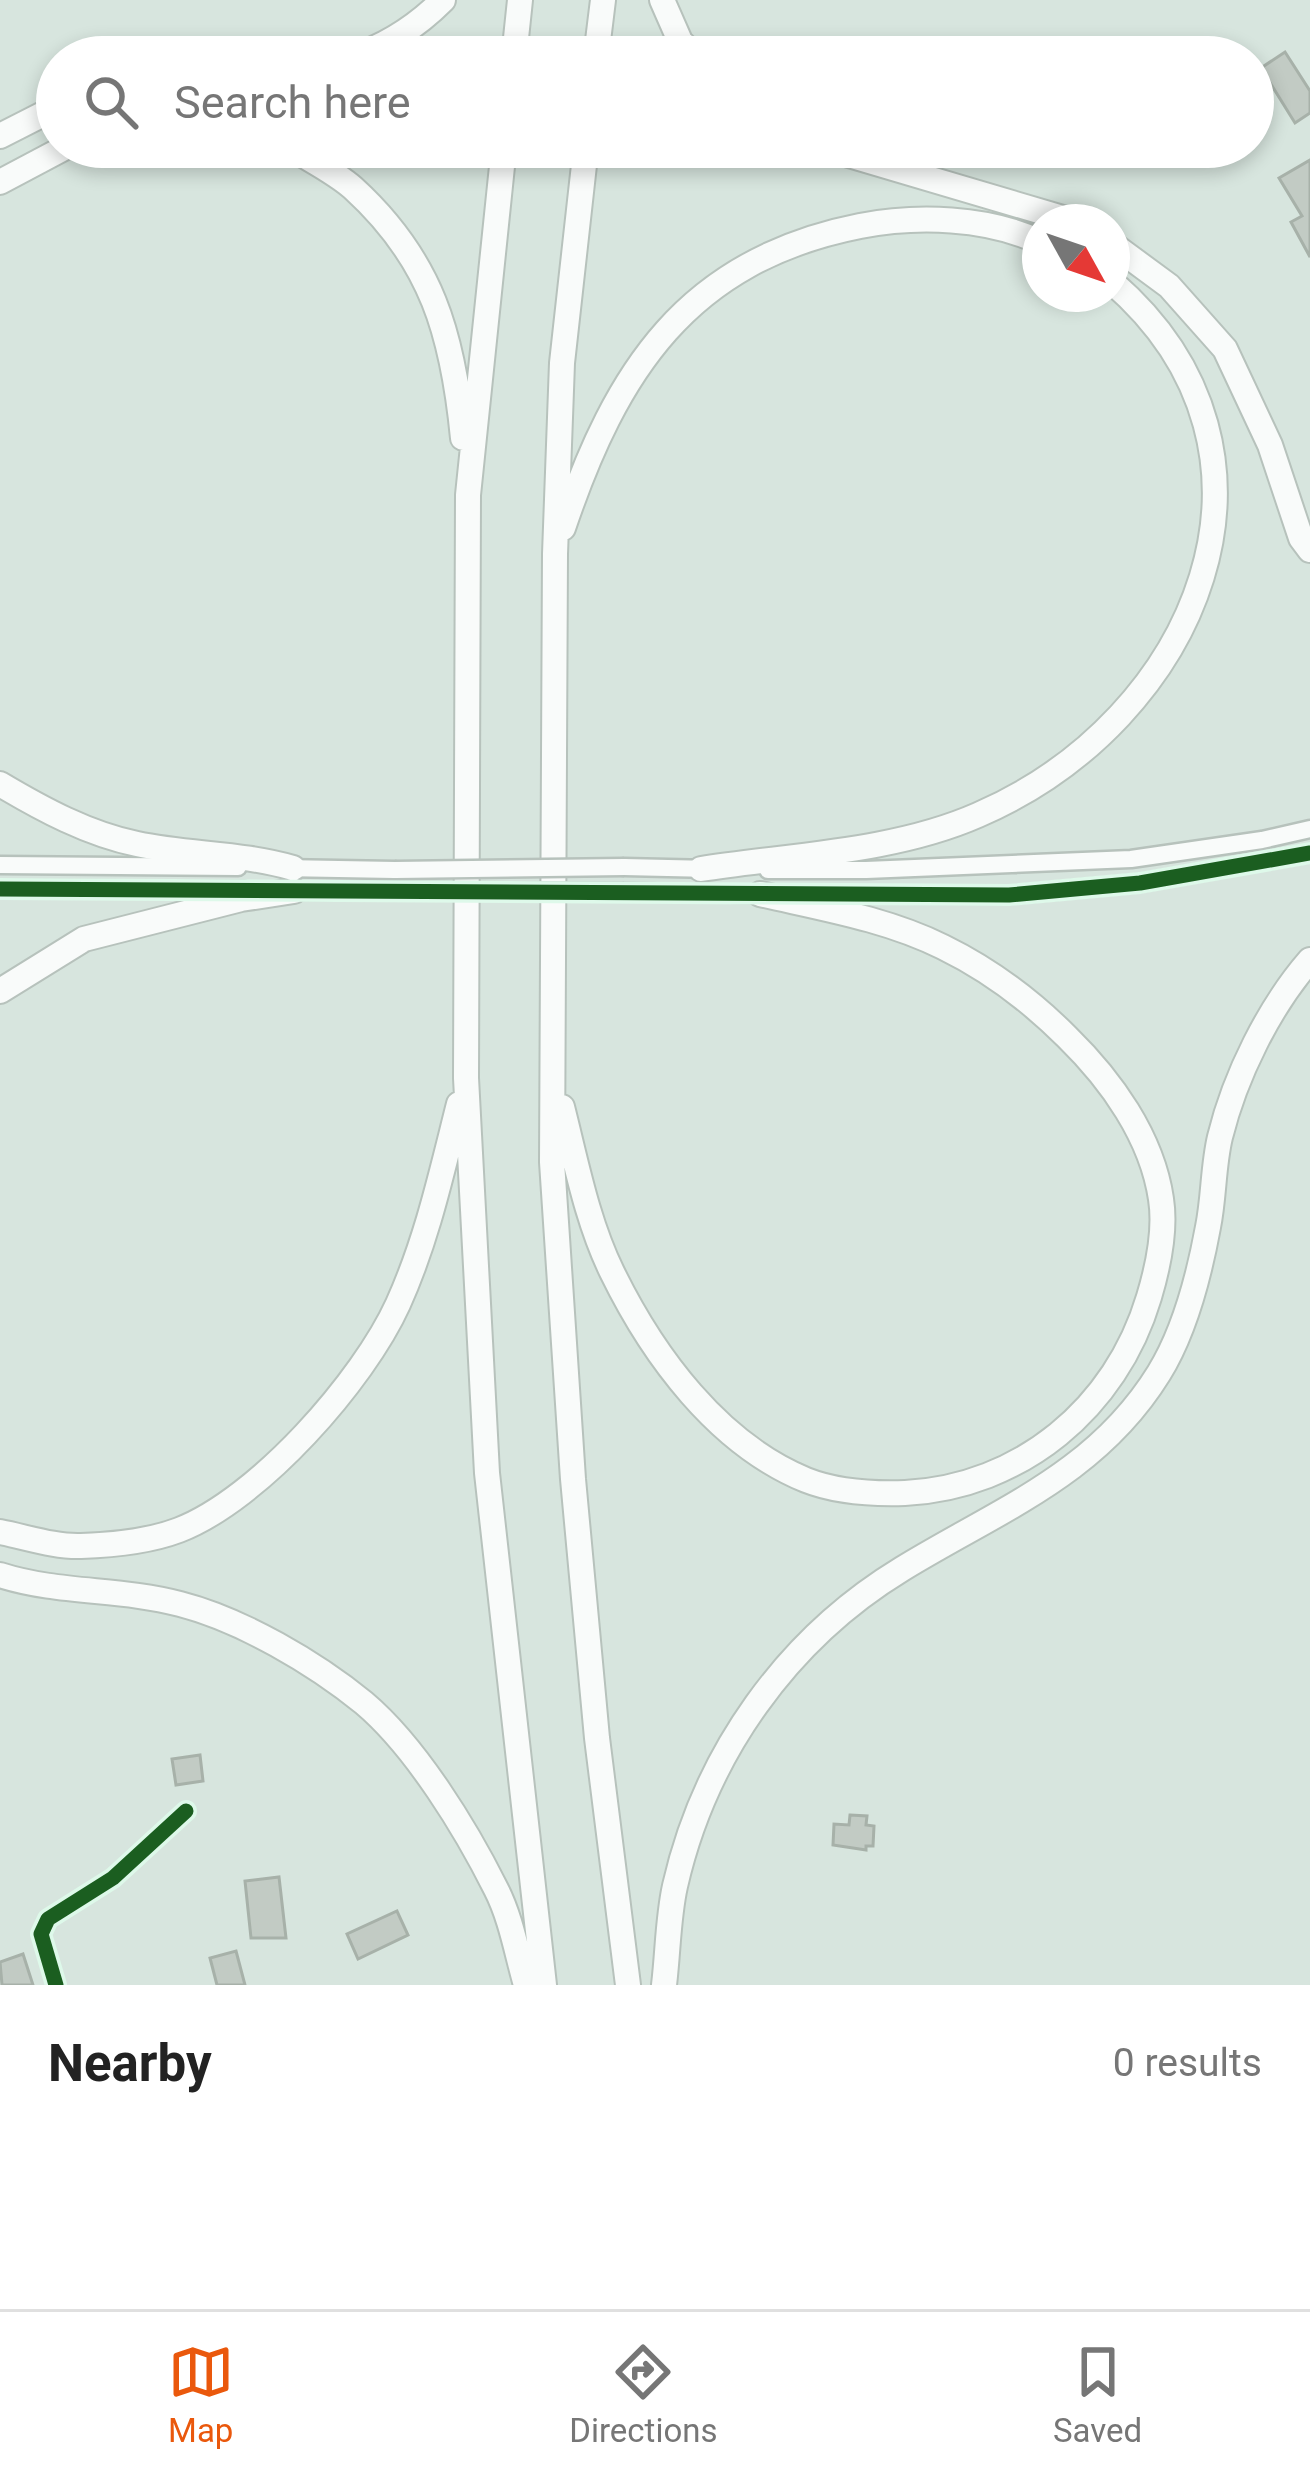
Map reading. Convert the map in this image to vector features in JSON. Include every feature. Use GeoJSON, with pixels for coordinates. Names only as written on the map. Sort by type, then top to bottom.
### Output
{"type":"FeatureCollection","features":[{"type":"Feature","properties":{"kind":"highway"},"geometry":{"type":"LineString","coordinates":[[397,36],[424,19],[442,0]]}},
{"type":"Feature","properties":{"kind":"highway"},"geometry":{"type":"LineString","coordinates":[[516,36],[520,0]]}},
{"type":"Feature","properties":{"kind":"highway"},"geometry":{"type":"LineString","coordinates":[[599,36],[603,0]]}},
{"type":"Feature","properties":{"kind":"highway"},"geometry":{"type":"LineString","coordinates":[[662,0],[678,36]]}},
{"type":"Feature","properties":{"kind":"highway"},"geometry":{"type":"LineString","coordinates":[[0,136],[36,118]]}},
{"type":"Feature","properties":{"kind":"highway"},"geometry":{"type":"LineString","coordinates":[[0,182],[36,163]]}},
{"type":"Feature","properties":{"kind":"highway"},"geometry":{"type":"LineString","coordinates":[[323,168],[350,185],[400,236],[430,285],[450,343],[468,495]]}},
{"type":"Feature","properties":{"kind":"highway"},"geometry":{"type":"LineString","coordinates":[[502,168],[468,495],[466,1078],[487,1473],[544,1985]]}},
{"type":"Feature","properties":{"kind":"highway"},"geometry":{"type":"LineString","coordinates":[[584,168],[562,363],[555,554],[552,1162],[573,1479],[597,1738],[628,1985]]}},
{"type":"Feature","properties":{"kind":"highway"},"geometry":{"type":"LineString","coordinates":[[893,168],[1022,206]]}},
{"type":"Feature","properties":{"kind":"highway"},"geometry":{"type":"LineString","coordinates":[[555,554],[588,454],[621,390],[677,317],[718,282],[755,259],[821,233],[889,220],[954,221],[1022,234]]}},
{"type":"Feature","properties":{"kind":"highway"},"geometry":{"type":"LineString","coordinates":[[1130,257],[1169,286],[1225,349],[1270,445],[1301,538],[1310,550]]}},
{"type":"Feature","properties":{"kind":"highway"},"geometry":{"type":"LineString","coordinates":[[1130,297],[1173,334],[1209,383],[1235,442]]}},
{"type":"Feature","properties":{"kind":"highway"},"geometry":{"type":"LineString","coordinates":[[701,869],[916,834],[974,817],[1032,789],[1092,748],[1140,704],[1181,656],[1216,601],[1234,543]]}},
{"type":"Feature","properties":{"kind":"highway"},"geometry":{"type":"LineString","coordinates":[[0,784],[66,819],[133,843],[254,856],[294,879]]}},
{"type":"Feature","properties":{"kind":"highway"},"geometry":{"type":"LineString","coordinates":[[0,991],[84,939],[241,899],[294,879]]}},
{"type":"Feature","properties":{"kind":"highway"},"geometry":{"type":"LineString","coordinates":[[551,1067],[590,1215],[612,1272],[681,1381],[718,1423],[760,1454],[808,1481],[874,1494],[931,1492],[986,1477],[1034,1455],[1065,1430],[1118,1371],[1142,1322],[1160,1263],[1162,1202],[1150,1157],[1123,1104],[1091,1060],[1001,980],[940,945],[857,917],[760,894]]}},
{"type":"Feature","properties":{"kind":"highway"},"geometry":{"type":"LineString","coordinates":[[664,1985],[674,1890],[692,1824],[720,1762],[752,1708],[838,1614],[901,1569],[987,1524],[1066,1474],[1111,1434],[1159,1373],[1192,1290],[1208,1228],[1220,1137],[1250,1055],[1292,981],[1310,960]]}},
{"type":"Feature","properties":{"kind":"highway"},"geometry":{"type":"LineString","coordinates":[[0,1532],[76,1546],[162,1534],[229,1502],[269,1468],[337,1400],[397,1306],[427,1226],[466,1078]]}},
{"type":"Feature","properties":{"kind":"highway"},"geometry":{"type":"LineString","coordinates":[[0,1575],[47,1587],[180,1604],[260,1634],[365,1704],[438,1792],[498,1892],[526,1985]]}},
{"type":"Feature","properties":{"kind":"street"},"geometry":{"type":"LineString","coordinates":[[0,889],[294,879],[395,870],[866,870],[1131,859],[1310,829]]}},
{"type":"Feature","properties":{"kind":"street"},"geometry":{"type":"LineString","coordinates":[[0,865],[294,879],[396,891],[1009,895],[1140,883],[1310,853]]}},
{"type":"Feature","properties":{"kind":"street"},"geometry":{"type":"LineString","coordinates":[[56,1985],[41,1934],[48,1919],[113,1878],[186,1811]]}},
{"type":"Feature","properties":{"kind":"building"},"geometry":{"type":"Polygon","coordinates":[[[1285,52],[1310,91],[1310,113],[1295,123],[1274,89],[1274,59],[1285,52]]]}},
{"type":"Feature","properties":{"kind":"building"},"geometry":{"type":"Polygon","coordinates":[[[1310,160],[1310,257],[1291,222],[1302,216],[1279,178],[1310,160]]]}},
{"type":"Feature","properties":{"kind":"building"},"geometry":{"type":"Polygon","coordinates":[[[200,1755],[203,1781],[176,1785],[172,1759],[200,1755]]]}},
{"type":"Feature","properties":{"kind":"building"},"geometry":{"type":"Polygon","coordinates":[[[850,1815],[867,1816],[866,1825],[874,1826],[873,1846],[866,1850],[833,1845],[834,1824],[849,1825],[850,1815]]]}},
{"type":"Feature","properties":{"kind":"building"},"geometry":{"type":"Polygon","coordinates":[[[279,1877],[286,1938],[251,1938],[245,1881],[279,1877]]]}},
{"type":"Feature","properties":{"kind":"building"},"geometry":{"type":"Polygon","coordinates":[[[397,1911],[408,1935],[358,1959],[347,1934],[397,1911]]]}},
{"type":"Feature","properties":{"kind":"building"},"geometry":{"type":"Polygon","coordinates":[[[236,1951],[245,1985],[217,1985],[210,1958],[236,1951]]]}},
{"type":"Feature","properties":{"kind":"building"},"geometry":{"type":"Polygon","coordinates":[[[23,1954],[33,1985],[2,1985],[0,1962],[23,1954]]]}},
{"type":"Feature","properties":{"kind":"cycle path"},"geometry":{"type":"LineString","coordinates":[[0,889],[1009,895],[1140,883],[1310,853]]}},
{"type":"Feature","properties":{"kind":"cycle path"},"geometry":{"type":"LineString","coordinates":[[56,1985],[41,1934],[48,1919],[113,1878],[186,1811]]}}]}
